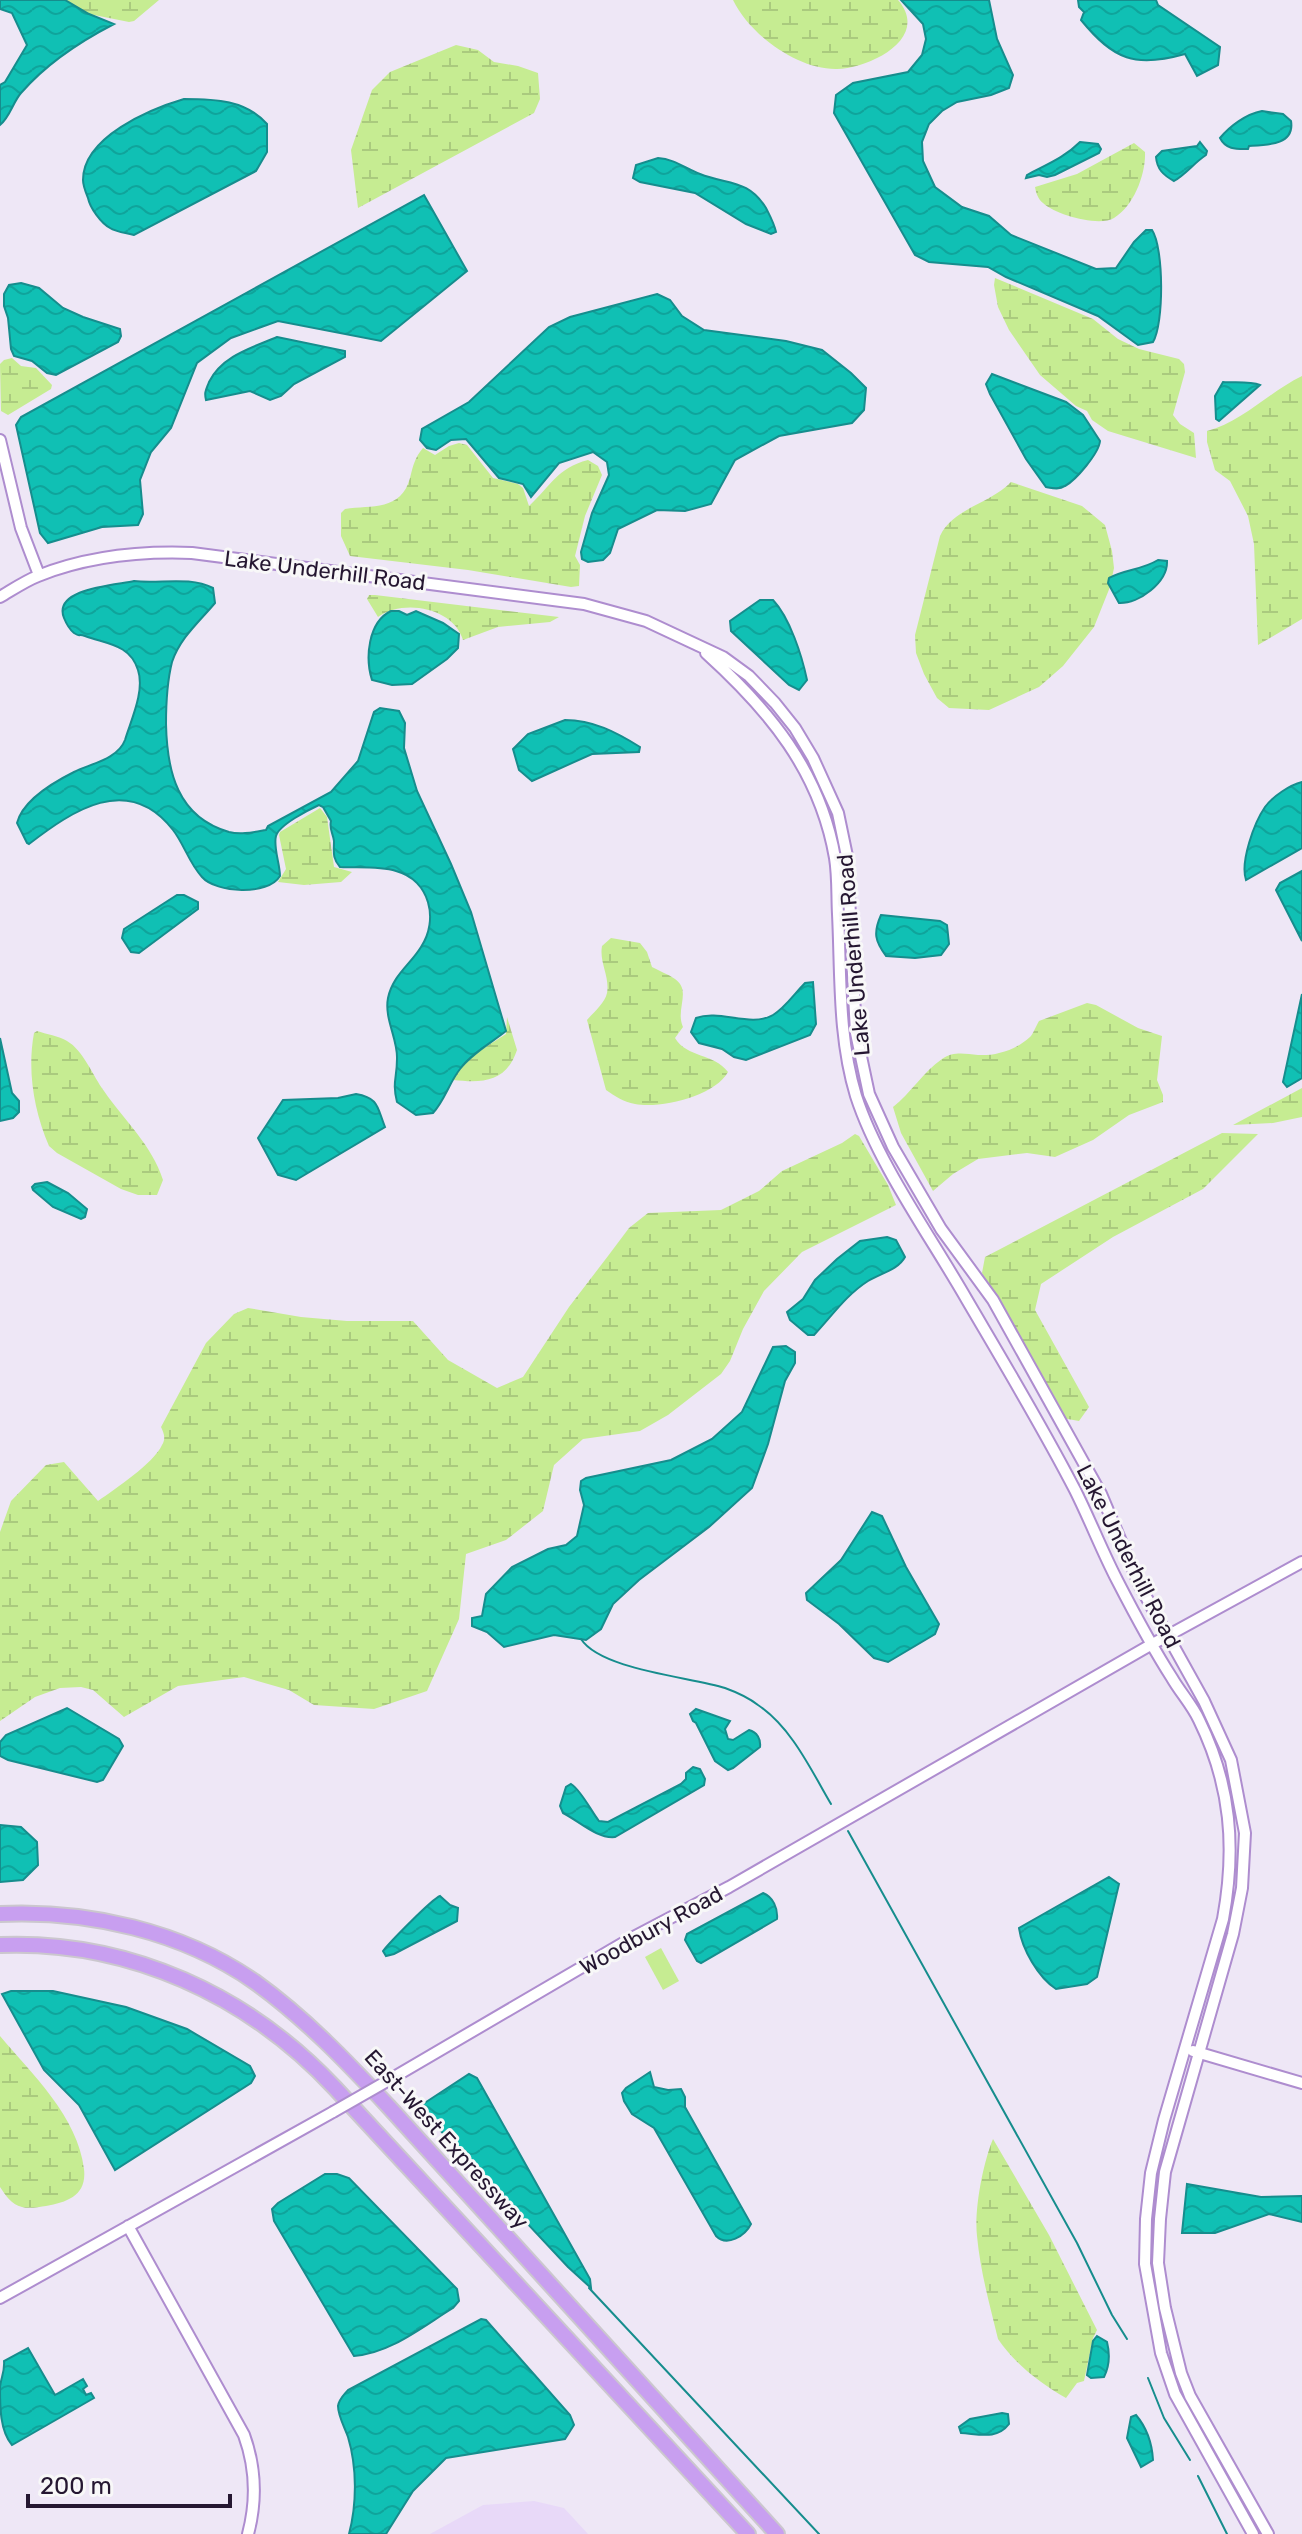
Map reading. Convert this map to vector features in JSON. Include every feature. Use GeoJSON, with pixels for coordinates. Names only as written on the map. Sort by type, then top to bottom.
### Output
{"type":"FeatureCollection","features":[{"type":"Feature","properties":{"kind":"highway","name":"East-West Expressway"},"geometry":{"type":"LineString","coordinates":[[0,1914],[62,1915],[109,1922],[153,1934],[220,1962],[284,2004],[338,2052],[381,2098],[777,2534]]}},
{"type":"Feature","properties":{"kind":"highway","name":"East-West Expressway"},"geometry":{"type":"LineString","coordinates":[[0,1945],[71,1948],[142,1964],[210,1991],[282,2037],[335,2088],[748,2534]]}},
{"type":"Feature","properties":{"kind":"street"},"geometry":{"type":"LineString","coordinates":[[0,440],[21,528],[39,575]]}},
{"type":"Feature","properties":{"kind":"street","name":"Lake Underhill Road"},"geometry":{"type":"LineString","coordinates":[[0,597],[39,575],[69,565],[121,554],[157,552],[192,553],[584,604],[646,621],[723,657],[758,685],[795,728],[820,772],[838,813],[847,856],[856,1033],[869,1094],[899,1158],[941,1229],[993,1300],[1101,1494],[1140,1586],[1208,1709],[1231,1760],[1245,1833],[1242,1888],[1233,1934],[1165,2172],[1158,2263],[1165,2308],[1190,2396],[1268,2534]]}},
{"type":"Feature","properties":{"kind":"street","name":"Lake Underhill Road"},"geometry":{"type":"LineString","coordinates":[[697,646],[760,704],[781,732],[814,790],[835,857],[841,1016],[847,1059],[864,1116],[902,1190],[1076,1492],[1117,1580],[1202,1726],[1216,1760],[1231,1833],[1229,1880],[1223,1919],[1151,2173],[1145,2264],[1161,2353],[1175,2394],[1253,2534]]}},
{"type":"Feature","properties":{"kind":"street","name":"Woodbury Road"},"geometry":{"type":"LineString","coordinates":[[0,2298],[333,2112],[621,1944],[764,1868],[1302,1562]]}},
{"type":"Feature","properties":{"kind":"street"},"geometry":{"type":"LineString","coordinates":[[1186,2049],[1302,2083]]}},
{"type":"Feature","properties":{"kind":"street"},"geometry":{"type":"LineString","coordinates":[[128,2226],[244,2435],[254,2487],[248,2534]]}},
{"type":"Feature","properties":{"kind":"shaded area"},"geometry":{"type":"Polygon","coordinates":[[[534,2501],[564,2508],[588,2534],[430,2534],[483,2505],[534,2501]]]}},
{"type":"Feature","properties":{"kind":"green space"},"geometry":{"type":"Polygon","coordinates":[[[65,0],[159,0],[129,22],[89,14],[65,0]]]}},
{"type":"Feature","properties":{"kind":"green space"},"geometry":{"type":"Polygon","coordinates":[[[733,0],[898,0],[906,14],[907,27],[902,38],[880,57],[850,67],[822,68],[791,57],[777,48],[751,26],[733,0]]]}},
{"type":"Feature","properties":{"kind":"green space"},"geometry":{"type":"Polygon","coordinates":[[[456,45],[478,50],[494,62],[538,73],[540,99],[534,113],[358,208],[351,150],[372,90],[390,72],[456,45]]]}},
{"type":"Feature","properties":{"kind":"green space"},"geometry":{"type":"Polygon","coordinates":[[[1134,143],[1145,152],[1141,179],[1133,198],[1114,218],[1098,221],[1078,218],[1057,212],[1039,198],[1035,187],[1077,174],[1134,143]]]}},
{"type":"Feature","properties":{"kind":"green space"},"geometry":{"type":"Polygon","coordinates":[[[995,278],[1093,319],[1118,339],[1139,349],[1179,359],[1184,364],[1185,372],[1173,415],[1194,433],[1196,458],[1108,431],[1040,375],[1009,330],[998,307],[995,278]]]}},
{"type":"Feature","properties":{"kind":"green space"},"geometry":{"type":"Polygon","coordinates":[[[12,358],[21,366],[36,368],[52,385],[51,389],[8,415],[1,411],[0,364],[12,358]]]}},
{"type":"Feature","properties":{"kind":"green space"},"geometry":{"type":"Polygon","coordinates":[[[1302,376],[1302,619],[1258,645],[1254,544],[1248,516],[1230,481],[1215,470],[1207,431],[1232,421],[1302,376]]]}},
{"type":"Feature","properties":{"kind":"green space"},"geometry":{"type":"Polygon","coordinates":[[[459,443],[467,445],[493,478],[523,488],[529,506],[555,478],[577,463],[588,460],[598,466],[602,475],[585,516],[575,556],[580,565],[579,586],[350,556],[341,536],[341,513],[345,509],[393,501],[406,489],[423,448],[435,455],[459,443]]]}},
{"type":"Feature","properties":{"kind":"green space"},"geometry":{"type":"Polygon","coordinates":[[[1011,482],[1082,506],[1105,525],[1114,568],[1110,587],[1094,627],[1063,666],[1039,687],[989,710],[949,708],[937,698],[924,674],[916,653],[915,635],[940,536],[963,512],[1011,482]]]}},
{"type":"Feature","properties":{"kind":"green space"},"geometry":{"type":"Polygon","coordinates":[[[369,595],[559,617],[550,622],[498,627],[463,640],[450,620],[427,609],[401,608],[378,617],[367,599],[369,595]]]}},
{"type":"Feature","properties":{"kind":"green space"},"geometry":{"type":"Polygon","coordinates":[[[320,808],[327,817],[334,867],[352,872],[341,882],[304,885],[278,882],[286,869],[280,832],[320,808]]]}},
{"type":"Feature","properties":{"kind":"green space"},"geometry":{"type":"Polygon","coordinates":[[[611,938],[640,943],[652,967],[680,984],[683,1027],[675,1038],[686,1049],[716,1061],[728,1072],[712,1088],[686,1099],[646,1105],[627,1102],[606,1090],[587,1020],[606,997],[607,981],[601,952],[602,946],[611,938]]]}},
{"type":"Feature","properties":{"kind":"green space"},"geometry":{"type":"Polygon","coordinates":[[[1087,1003],[1162,1036],[1157,1080],[1163,1102],[1129,1115],[1093,1140],[1055,1157],[1027,1153],[978,1159],[933,1191],[901,1133],[893,1107],[946,1056],[1005,1051],[1030,1037],[1039,1021],[1087,1003]]]}},
{"type":"Feature","properties":{"kind":"green space"},"geometry":{"type":"Polygon","coordinates":[[[507,1017],[517,1050],[506,1069],[500,1075],[483,1081],[453,1080],[469,1059],[506,1034],[507,1017]]]}},
{"type":"Feature","properties":{"kind":"green space"},"geometry":{"type":"Polygon","coordinates":[[[37,1031],[67,1041],[83,1057],[104,1091],[152,1155],[163,1180],[157,1195],[138,1195],[121,1189],[49,1146],[39,1119],[32,1076],[32,1047],[37,1031]]]}},
{"type":"Feature","properties":{"kind":"green space"},"geometry":{"type":"Polygon","coordinates":[[[1302,1088],[1302,1117],[1273,1123],[1233,1125],[1302,1088]]]}},
{"type":"Feature","properties":{"kind":"green space"},"geometry":{"type":"Polygon","coordinates":[[[1222,1133],[1258,1134],[1203,1189],[1113,1237],[1041,1284],[1035,1310],[1089,1407],[1079,1421],[1062,1418],[982,1273],[985,1257],[1222,1133]]]}},
{"type":"Feature","properties":{"kind":"green space"},"geometry":{"type":"Polygon","coordinates":[[[855,1134],[888,1185],[896,1205],[802,1252],[764,1291],[721,1374],[668,1415],[640,1431],[583,1439],[554,1465],[543,1511],[506,1540],[466,1554],[459,1619],[427,1691],[374,1709],[314,1705],[289,1690],[244,1677],[178,1686],[124,1717],[93,1690],[60,1688],[35,1697],[0,1721],[0,1532],[11,1501],[46,1465],[64,1462],[98,1501],[124,1483],[158,1452],[164,1436],[161,1427],[206,1343],[234,1314],[248,1308],[347,1321],[413,1321],[448,1360],[497,1388],[523,1377],[569,1307],[629,1228],[648,1213],[721,1210],[759,1191],[782,1171],[855,1134]]]}},
{"type":"Feature","properties":{"kind":"green space"},"geometry":{"type":"Polygon","coordinates":[[[661,1948],[679,1981],[663,1990],[645,1957],[661,1948]]]}},
{"type":"Feature","properties":{"kind":"green space"},"geometry":{"type":"Polygon","coordinates":[[[0,2036],[52,2097],[80,2150],[84,2169],[82,2185],[74,2196],[62,2202],[22,2207],[12,2202],[0,2187],[0,2036]]]}},
{"type":"Feature","properties":{"kind":"green space"},"geometry":{"type":"Polygon","coordinates":[[[993,2139],[1049,2235],[1097,2330],[1084,2381],[1077,2383],[1066,2398],[1029,2372],[998,2339],[983,2275],[976,2225],[980,2187],[993,2139]]]}},
{"type":"Feature","properties":{"kind":"water"},"geometry":{"type":"Polygon","coordinates":[[[0,0],[65,0],[114,24],[76,46],[42,72],[21,93],[0,125],[0,85],[5,82],[27,45],[12,13],[0,9],[0,0]]]}},
{"type":"Feature","properties":{"kind":"water"},"geometry":{"type":"Polygon","coordinates":[[[901,0],[989,0],[997,39],[1013,75],[1009,88],[957,102],[929,124],[922,142],[923,161],[935,187],[962,207],[989,216],[1011,235],[1096,269],[1116,268],[1134,242],[1146,230],[1152,230],[1159,253],[1161,286],[1157,333],[1153,342],[1138,345],[1098,316],[988,267],[929,262],[915,255],[834,113],[836,95],[853,83],[908,72],[922,55],[926,39],[923,24],[901,0]]]}},
{"type":"Feature","properties":{"kind":"water"},"geometry":{"type":"Polygon","coordinates":[[[1078,0],[1156,0],[1158,5],[1220,47],[1218,65],[1197,76],[1185,54],[1139,60],[1115,52],[1081,20],[1084,12],[1078,0]]]}},
{"type":"Feature","properties":{"kind":"water"},"geometry":{"type":"Polygon","coordinates":[[[184,99],[229,102],[250,110],[267,124],[267,152],[256,171],[134,235],[110,228],[93,211],[83,182],[86,165],[94,151],[121,127],[184,99]]]}},
{"type":"Feature","properties":{"kind":"water"},"geometry":{"type":"Polygon","coordinates":[[[1262,111],[1283,114],[1291,121],[1289,135],[1278,142],[1249,146],[1248,149],[1232,148],[1222,142],[1220,138],[1233,125],[1262,111]]]}},
{"type":"Feature","properties":{"kind":"water"},"geometry":{"type":"Polygon","coordinates":[[[1080,142],[1098,144],[1101,149],[1099,153],[1055,175],[1026,178],[1061,157],[1080,142]]]}},
{"type":"Feature","properties":{"kind":"water"},"geometry":{"type":"Polygon","coordinates":[[[1200,142],[1207,151],[1206,155],[1174,181],[1161,171],[1156,157],[1162,151],[1197,146],[1200,142]]]}},
{"type":"Feature","properties":{"kind":"water"},"geometry":{"type":"Polygon","coordinates":[[[658,158],[745,187],[766,208],[776,232],[771,234],[746,224],[695,193],[633,178],[636,165],[658,158]]]}},
{"type":"Feature","properties":{"kind":"water"},"geometry":{"type":"Polygon","coordinates":[[[424,195],[467,271],[381,341],[278,321],[231,338],[197,363],[171,428],[151,452],[140,480],[143,514],[138,525],[102,527],[48,543],[40,533],[16,425],[21,417],[424,195]]]}},
{"type":"Feature","properties":{"kind":"water"},"geometry":{"type":"Polygon","coordinates":[[[21,283],[39,288],[63,308],[120,329],[118,342],[56,375],[47,373],[32,361],[14,356],[4,294],[9,285],[21,283]]]}},
{"type":"Feature","properties":{"kind":"water"},"geometry":{"type":"Polygon","coordinates":[[[657,294],[670,300],[682,316],[704,330],[786,341],[822,350],[866,388],[864,410],[852,423],[779,436],[735,460],[711,504],[685,511],[657,510],[618,529],[610,553],[603,560],[588,562],[582,559],[581,552],[592,513],[609,475],[607,462],[593,452],[559,463],[531,497],[523,484],[499,478],[466,439],[451,440],[436,450],[427,448],[420,440],[422,429],[469,402],[549,327],[570,317],[657,294]]]}},
{"type":"Feature","properties":{"kind":"water"},"geometry":{"type":"Polygon","coordinates":[[[277,337],[345,351],[345,357],[270,400],[250,391],[206,400],[209,382],[221,366],[238,354],[277,337]]]}},
{"type":"Feature","properties":{"kind":"water"},"geometry":{"type":"Polygon","coordinates":[[[992,374],[1066,402],[1083,415],[1100,441],[1086,466],[1065,486],[1046,487],[1026,459],[986,384],[992,374]]]}},
{"type":"Feature","properties":{"kind":"water"},"geometry":{"type":"Polygon","coordinates":[[[1223,382],[1260,385],[1219,421],[1216,419],[1215,396],[1223,382]]]}},
{"type":"Feature","properties":{"kind":"water"},"geometry":{"type":"Polygon","coordinates":[[[1158,560],[1167,561],[1158,584],[1135,600],[1119,603],[1108,583],[1109,578],[1158,560]]]}},
{"type":"Feature","properties":{"kind":"water"},"geometry":{"type":"Polygon","coordinates":[[[134,581],[184,581],[213,588],[215,603],[175,653],[168,685],[166,716],[169,759],[178,790],[186,804],[211,825],[234,833],[266,830],[268,826],[331,792],[358,761],[374,712],[380,708],[399,711],[405,723],[404,748],[417,791],[471,912],[506,1031],[475,1054],[456,1074],[433,1113],[416,1115],[397,1102],[397,1051],[387,1006],[394,983],[426,936],[430,913],[428,902],[417,883],[396,871],[340,867],[334,855],[331,821],[323,807],[319,805],[301,814],[278,832],[275,845],[280,876],[265,887],[254,889],[230,889],[202,877],[173,830],[156,813],[138,803],[119,800],[100,803],[63,820],[27,843],[17,823],[26,807],[58,781],[116,752],[125,740],[139,696],[140,678],[129,655],[116,646],[74,633],[65,620],[63,608],[67,600],[76,594],[134,581]]]}},
{"type":"Feature","properties":{"kind":"water"},"geometry":{"type":"Polygon","coordinates":[[[760,600],[773,600],[790,627],[807,680],[799,690],[789,685],[731,631],[730,621],[760,600]]]}},
{"type":"Feature","properties":{"kind":"water"},"geometry":{"type":"Polygon","coordinates":[[[391,611],[407,615],[416,611],[443,623],[459,634],[458,648],[412,684],[392,685],[372,680],[370,641],[377,623],[391,611]]]}},
{"type":"Feature","properties":{"kind":"water"},"geometry":{"type":"Polygon","coordinates":[[[565,720],[604,728],[640,747],[639,752],[592,754],[532,781],[519,770],[513,749],[528,734],[565,720]]]}},
{"type":"Feature","properties":{"kind":"water"},"geometry":{"type":"Polygon","coordinates":[[[1302,782],[1302,848],[1246,880],[1246,853],[1261,814],[1277,795],[1302,782]]]}},
{"type":"Feature","properties":{"kind":"water"},"geometry":{"type":"Polygon","coordinates":[[[1302,871],[1302,941],[1276,890],[1280,883],[1302,871]]]}},
{"type":"Feature","properties":{"kind":"water"},"geometry":{"type":"Polygon","coordinates":[[[177,895],[198,902],[198,909],[139,953],[131,952],[122,938],[124,929],[177,895]]]}},
{"type":"Feature","properties":{"kind":"water"},"geometry":{"type":"Polygon","coordinates":[[[881,915],[940,921],[947,925],[949,944],[941,955],[915,958],[886,956],[876,937],[881,915]]]}},
{"type":"Feature","properties":{"kind":"water"},"geometry":{"type":"Polygon","coordinates":[[[813,982],[816,1024],[810,1035],[746,1060],[699,1043],[691,1032],[696,1018],[705,1016],[755,1020],[773,1015],[805,983],[813,982]]]}},
{"type":"Feature","properties":{"kind":"water"},"geometry":{"type":"Polygon","coordinates":[[[1302,994],[1302,1078],[1287,1087],[1283,1082],[1302,994]]]}},
{"type":"Feature","properties":{"kind":"water"},"geometry":{"type":"Polygon","coordinates":[[[0,1038],[12,1093],[19,1101],[19,1112],[13,1118],[0,1121],[0,1038]]]}},
{"type":"Feature","properties":{"kind":"water"},"geometry":{"type":"Polygon","coordinates":[[[356,1094],[373,1101],[385,1127],[296,1180],[278,1175],[258,1138],[283,1100],[338,1098],[356,1094]]]}},
{"type":"Feature","properties":{"kind":"water"},"geometry":{"type":"Polygon","coordinates":[[[47,1182],[68,1193],[87,1209],[85,1217],[81,1219],[53,1207],[33,1190],[35,1184],[47,1182]]]}},
{"type":"Feature","properties":{"kind":"water"},"geometry":{"type":"Polygon","coordinates":[[[887,1237],[896,1240],[905,1257],[898,1265],[860,1287],[814,1335],[808,1335],[790,1320],[787,1312],[803,1299],[815,1280],[837,1259],[860,1241],[887,1237]]]}},
{"type":"Feature","properties":{"kind":"water"},"geometry":{"type":"Polygon","coordinates":[[[786,1346],[795,1352],[795,1363],[785,1381],[752,1488],[613,1604],[601,1629],[586,1640],[554,1635],[504,1647],[487,1632],[472,1626],[472,1618],[482,1616],[486,1594],[512,1567],[548,1549],[566,1545],[577,1536],[584,1505],[581,1481],[671,1460],[712,1439],[742,1412],[773,1347],[786,1346]]]}},
{"type":"Feature","properties":{"kind":"water"},"geometry":{"type":"Polygon","coordinates":[[[872,1512],[882,1516],[906,1567],[939,1624],[935,1634],[888,1662],[874,1658],[839,1624],[807,1600],[806,1593],[841,1560],[872,1512]]]}},
{"type":"Feature","properties":{"kind":"water"},"geometry":{"type":"Polygon","coordinates":[[[67,1708],[119,1739],[123,1746],[103,1780],[97,1782],[0,1756],[0,1742],[6,1735],[67,1708]]]}},
{"type":"Feature","properties":{"kind":"water"},"geometry":{"type":"Polygon","coordinates":[[[696,1709],[730,1721],[725,1729],[728,1739],[733,1740],[749,1730],[754,1732],[760,1747],[728,1770],[715,1761],[693,1721],[690,1714],[696,1709]]]}},
{"type":"Feature","properties":{"kind":"water"},"geometry":{"type":"Polygon","coordinates":[[[693,1767],[700,1769],[705,1779],[704,1785],[615,1837],[588,1829],[563,1813],[560,1806],[566,1787],[571,1784],[599,1821],[608,1822],[681,1784],[693,1767]]]}},
{"type":"Feature","properties":{"kind":"water"},"geometry":{"type":"Polygon","coordinates":[[[0,1825],[21,1827],[37,1842],[38,1865],[23,1880],[0,1882],[0,1825]]]}},
{"type":"Feature","properties":{"kind":"water"},"geometry":{"type":"Polygon","coordinates":[[[1109,1877],[1119,1884],[1097,1977],[1087,1984],[1056,1989],[1032,1962],[1019,1928],[1109,1877]]]}},
{"type":"Feature","properties":{"kind":"water"},"geometry":{"type":"Polygon","coordinates":[[[763,1893],[774,1903],[777,1919],[701,1963],[697,1961],[685,1940],[687,1934],[763,1893]]]}},
{"type":"Feature","properties":{"kind":"water"},"geometry":{"type":"Polygon","coordinates":[[[440,1896],[458,1908],[457,1921],[386,1956],[383,1951],[387,1946],[440,1896]]]}},
{"type":"Feature","properties":{"kind":"water"},"geometry":{"type":"Polygon","coordinates":[[[11,1991],[53,1991],[126,2007],[187,2029],[250,2066],[255,2076],[251,2083],[115,2170],[79,2105],[44,2070],[2,1994],[11,1991]]]}},
{"type":"Feature","properties":{"kind":"water"},"geometry":{"type":"Polygon","coordinates":[[[650,2072],[654,2087],[681,2089],[685,2107],[751,2224],[735,2239],[725,2240],[716,2236],[654,2128],[632,2114],[624,2101],[622,2093],[626,2088],[650,2072]]]}},
{"type":"Feature","properties":{"kind":"water"},"geometry":{"type":"Polygon","coordinates":[[[469,2074],[477,2078],[590,2279],[591,2288],[423,2112],[420,2106],[469,2074]]]}},
{"type":"Feature","properties":{"kind":"water"},"geometry":{"type":"Polygon","coordinates":[[[325,2174],[349,2178],[457,2289],[459,2301],[453,2308],[393,2345],[354,2356],[274,2221],[272,2209],[325,2174]]]}},
{"type":"Feature","properties":{"kind":"water"},"geometry":{"type":"Polygon","coordinates":[[[1187,2184],[1261,2197],[1302,2196],[1302,2222],[1269,2214],[1215,2233],[1182,2233],[1187,2184]]]}},
{"type":"Feature","properties":{"kind":"water"},"geometry":{"type":"Polygon","coordinates":[[[481,2319],[486,2320],[570,2415],[574,2425],[565,2439],[446,2458],[413,2491],[386,2534],[349,2534],[355,2486],[351,2449],[338,2410],[341,2399],[348,2390],[481,2319]]]}},
{"type":"Feature","properties":{"kind":"water"},"geometry":{"type":"Polygon","coordinates":[[[1097,2336],[1107,2342],[1108,2364],[1104,2377],[1091,2378],[1087,2375],[1093,2341],[1097,2336]]]}},
{"type":"Feature","properties":{"kind":"water"},"geometry":{"type":"Polygon","coordinates":[[[28,2348],[55,2395],[83,2379],[87,2386],[83,2389],[86,2395],[91,2393],[94,2398],[12,2445],[5,2433],[1,2410],[0,2387],[4,2361],[28,2348]]]}},
{"type":"Feature","properties":{"kind":"water"},"geometry":{"type":"Polygon","coordinates":[[[1008,2414],[1009,2424],[999,2432],[987,2435],[961,2433],[959,2427],[970,2419],[1008,2414]]]}},
{"type":"Feature","properties":{"kind":"water"},"geometry":{"type":"Polygon","coordinates":[[[1136,2415],[1146,2430],[1153,2460],[1141,2467],[1127,2438],[1131,2417],[1136,2415]]]}},
{"type":"Feature","properties":{"kind":"waterway"},"geometry":{"type":"LineString","coordinates":[[581,1639],[592,1650],[626,1665],[725,1688],[754,1702],[791,1737],[831,1804]]}},
{"type":"Feature","properties":{"kind":"waterway"},"geometry":{"type":"LineString","coordinates":[[848,1831],[1127,2339]]}},
{"type":"Feature","properties":{"kind":"waterway"},"geometry":{"type":"LineString","coordinates":[[589,2288],[819,2534]]}},
{"type":"Feature","properties":{"kind":"waterway"},"geometry":{"type":"LineString","coordinates":[[1148,2378],[1164,2418],[1190,2460]]}},
{"type":"Feature","properties":{"kind":"waterway"},"geometry":{"type":"LineString","coordinates":[[1198,2476],[1227,2534]]}}]}
